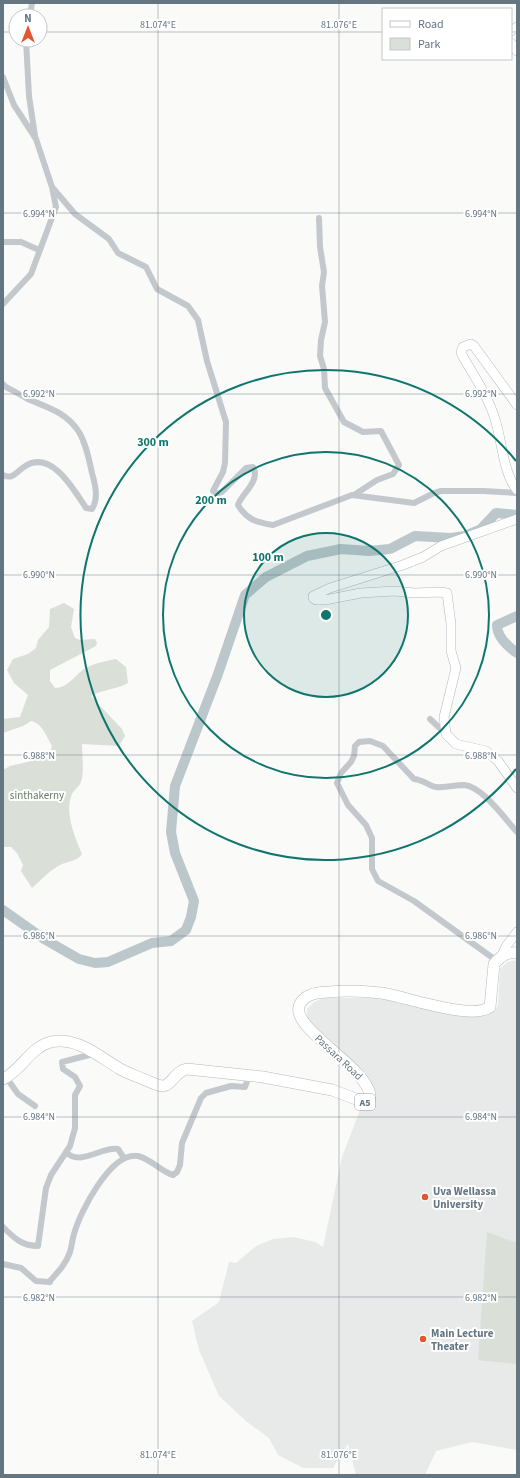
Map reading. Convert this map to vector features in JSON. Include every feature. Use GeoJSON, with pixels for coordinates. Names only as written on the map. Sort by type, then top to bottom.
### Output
{"type":"FeatureCollection","features":[{"type":"Feature","properties":{"kind":"highway"},"geometry":{"type":"LineString","coordinates":[[499,959],[507,953],[517,953]]}},
{"type":"Feature","properties":{"kind":"highway","name":"Passara Road"},"geometry":{"type":"LineString","coordinates":[[5,1078],[38,1048],[52,1042],[71,1042],[91,1051],[122,1070],[157,1085],[164,1086],[168,1084],[177,1073],[187,1069],[263,1077],[332,1090],[361,1102],[365,1102],[370,1096],[366,1083],[349,1064],[307,1027],[300,1016],[299,1006],[303,999],[323,992],[361,991],[383,993],[442,1007],[467,1011],[482,1011],[490,1008],[492,1004],[493,970],[499,959]]}},
{"type":"Feature","properties":{"kind":"street"},"geometry":{"type":"LineString","coordinates":[[3,304],[31,274],[56,207],[52,187],[36,139],[30,96],[27,48]]}},
{"type":"Feature","properties":{"kind":"street"},"geometry":{"type":"LineString","coordinates":[[3,77],[14,105],[36,139]]}},
{"type":"Feature","properties":{"kind":"street"},"geometry":{"type":"LineString","coordinates":[[52,187],[75,214],[109,239],[118,253],[146,267],[157,289],[188,306],[198,320],[207,361],[226,422],[225,463],[223,472],[214,488],[214,493],[218,494],[222,492],[246,468],[253,467],[256,471],[255,477],[249,489],[240,498],[238,505],[244,516],[260,523],[273,526],[352,495],[377,480],[393,474],[399,465],[381,431],[363,432],[344,422],[325,388],[324,369],[320,356],[321,340],[325,322],[322,286],[324,272],[320,247],[319,218]]}},
{"type":"Feature","properties":{"kind":"street"},"geometry":{"type":"LineString","coordinates":[[3,242],[21,242],[39,250]]}},
{"type":"Feature","properties":{"kind":"street"},"geometry":{"type":"LineString","coordinates":[[517,405],[495,378],[474,346],[471,344],[463,347],[461,352],[462,355],[489,402],[510,479],[517,490]]}},
{"type":"Feature","properties":{"kind":"street"},"geometry":{"type":"LineString","coordinates":[[3,384],[30,400],[57,410],[79,432],[85,446],[94,477],[96,503],[92,509],[86,508],[62,473],[49,465],[37,462],[30,464],[14,476],[8,477],[3,475]]}},
{"type":"Feature","properties":{"kind":"street"},"geometry":{"type":"LineString","coordinates":[[352,495],[414,503],[434,492],[441,491],[483,490],[517,494]]}},
{"type":"Feature","properties":{"kind":"street"},"geometry":{"type":"LineString","coordinates":[[446,734],[444,717],[456,668],[451,651],[451,624],[447,593],[415,593],[394,591],[316,600],[313,596],[330,588],[403,565],[423,557],[441,546],[516,520]]}},
{"type":"Feature","properties":{"kind":"street"},"geometry":{"type":"LineString","coordinates":[[430,719],[456,744],[486,751],[498,761],[517,788]]}},
{"type":"Feature","properties":{"kind":"street"},"geometry":{"type":"LineString","coordinates":[[517,832],[475,788],[465,785],[435,788],[423,780],[414,779],[383,746],[370,741],[359,742],[355,746],[354,756],[351,762],[341,773],[337,782],[348,805],[366,825],[372,838],[372,869],[378,880],[414,901],[499,959],[517,932]]}},
{"type":"Feature","properties":{"kind":"street"},"geometry":{"type":"LineString","coordinates":[[3,1227],[19,1242],[28,1246],[38,1246],[46,1188],[51,1175],[70,1146],[75,1128],[75,1094],[80,1086],[75,1077],[63,1069],[62,1062],[65,1060],[84,1057],[89,1055],[91,1051]]}},
{"type":"Feature","properties":{"kind":"street"},"geometry":{"type":"LineString","coordinates":[[3,1264],[21,1268],[29,1277],[36,1281],[49,1282],[65,1263],[70,1252],[74,1234],[86,1206],[110,1168],[124,1158],[138,1156],[173,1175],[177,1172],[180,1165],[182,1143],[192,1122],[195,1109],[206,1094],[231,1086],[245,1087],[249,1076]]}},
{"type":"Feature","properties":{"kind":"street"},"geometry":{"type":"LineString","coordinates":[[5,1078],[18,1094],[35,1106]]}},
{"type":"Feature","properties":{"kind":"street"},"geometry":{"type":"LineString","coordinates":[[66,1152],[72,1157],[76,1157],[86,1156],[111,1148],[118,1149],[124,1158]]}},
{"type":"Feature","properties":{"kind":"shaded area","name":"Uva Wellassa University"},"geometry":{"type":"Polygon","coordinates":[[[517,960],[517,1450],[472,1442],[436,1451],[425,1475],[356,1475],[348,1444],[333,1468],[303,1468],[278,1455],[269,1438],[247,1422],[219,1396],[199,1350],[192,1321],[219,1302],[229,1262],[236,1263],[256,1246],[273,1239],[294,1237],[315,1242],[323,1247],[342,1157],[360,1110],[368,1105],[373,1088],[366,1075],[355,1063],[312,1027],[307,1017],[307,1009],[314,1002],[323,998],[383,998],[446,1014],[485,1016],[495,1011],[498,1005],[500,969],[507,962],[517,960]]]}},
{"type":"Feature","properties":{"kind":"green space","name":"sinthakerny"},"geometry":{"type":"Polygon","coordinates":[[[64,603],[74,609],[71,627],[75,638],[80,640],[95,639],[97,643],[96,646],[50,670],[50,681],[55,688],[60,687],[68,683],[86,668],[97,663],[116,659],[126,667],[128,683],[91,696],[122,729],[125,736],[119,746],[82,744],[82,780],[72,794],[69,809],[71,825],[82,854],[77,859],[56,867],[32,888],[21,871],[23,865],[17,853],[11,847],[3,847],[3,770],[10,766],[49,757],[52,746],[41,728],[31,721],[23,726],[3,733],[3,719],[20,717],[28,695],[14,683],[7,670],[13,659],[28,654],[36,648],[38,640],[49,627],[50,609],[64,603]]]}},
{"type":"Feature","properties":{"kind":"green space"},"geometry":{"type":"Polygon","coordinates":[[[487,1232],[517,1243],[517,1364],[478,1360],[487,1232]]]}},
{"type":"Feature","properties":{"kind":"waterway"},"geometry":{"type":"LineString","coordinates":[[3,910],[44,939],[79,959],[95,963],[108,962],[152,943],[171,941],[186,930],[191,917],[194,901],[175,853],[171,832],[175,786],[218,674],[245,595],[266,577],[307,556],[341,549],[369,551],[390,549],[415,536],[451,538],[465,536],[481,529],[496,513],[517,515]]}},
{"type":"Feature","properties":{"kind":"waterway"},"geometry":{"type":"LineString","coordinates":[[517,616],[497,625],[497,629],[503,641],[517,653]]}},
{"type":"Feature","properties":{"kind":"place","name":"Uva Wellassa University"},"geometry":{"type":"Point","coordinates":[425,1197]}},
{"type":"Feature","properties":{"kind":"place","name":"Main Lecture Theater"},"geometry":{"type":"Point","coordinates":[423,1339]}}]}
